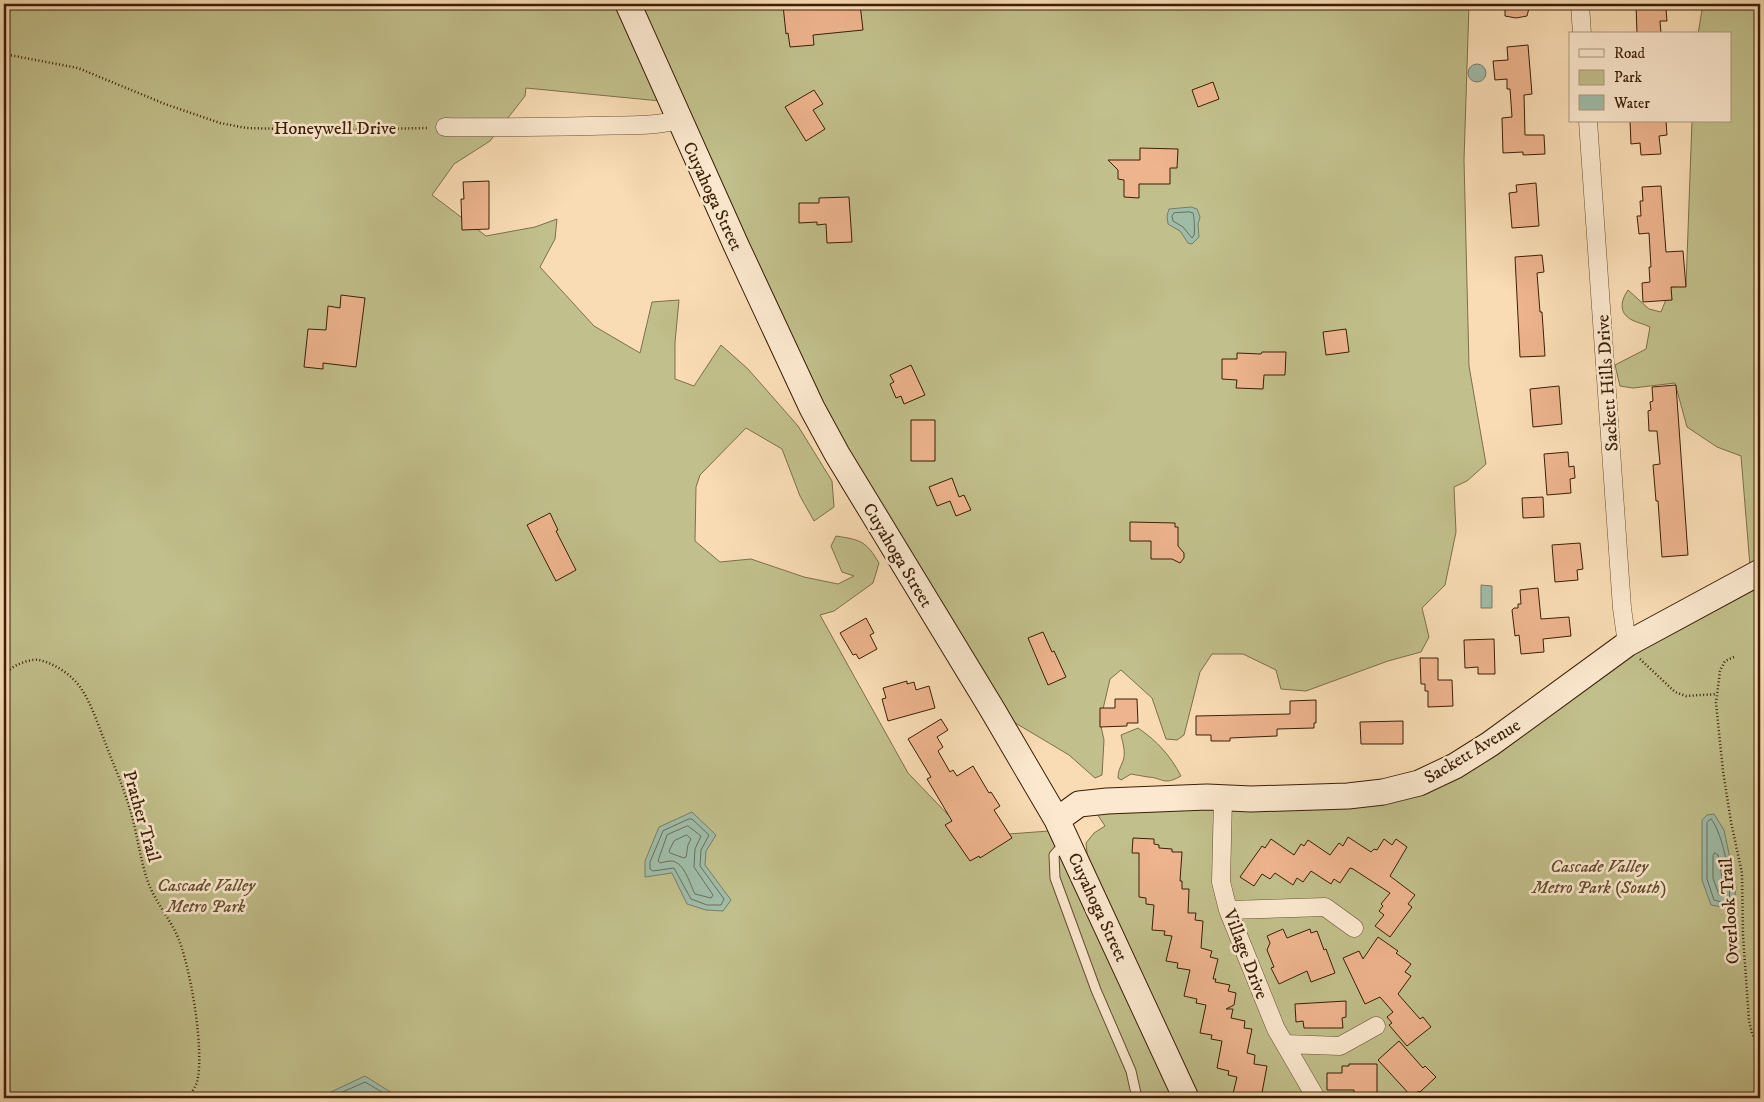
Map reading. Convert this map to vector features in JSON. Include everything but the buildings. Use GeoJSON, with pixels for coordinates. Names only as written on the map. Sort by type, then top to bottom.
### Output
{"type":"FeatureCollection","features":[{"type":"Feature","properties":{"kind":"street","name":"Cuyahoga Street"},"geometry":{"type":"LineString","coordinates":[[628,4],[679,120],[812,408],[836,454],[987,701],[1062,831],[1186,1098]]}},
{"type":"Feature","properties":{"kind":"street"},"geometry":{"type":"LineString","coordinates":[[1580,4],[1582,32]]}},
{"type":"Feature","properties":{"kind":"street"},"geometry":{"type":"LineString","coordinates":[[445,127],[496,128],[635,125],[668,123],[679,120]]}},
{"type":"Feature","properties":{"kind":"street","name":"Sackett Hills Drive"},"geometry":{"type":"LineString","coordinates":[[1588,122],[1622,608],[1627,644]]}},
{"type":"Feature","properties":{"kind":"street","name":"Sackett Avenue"},"geometry":{"type":"LineString","coordinates":[[1062,831],[1079,804],[1146,799],[1251,799],[1348,796],[1383,792],[1419,783],[1455,766],[1490,744],[1627,644],[1760,572]]}},
{"type":"Feature","properties":{"kind":"street","name":"Village Drive"},"geometry":{"type":"LineString","coordinates":[[1224,798],[1221,882],[1228,910],[1276,1029],[1316,1098]]}},
{"type":"Feature","properties":{"kind":"street"},"geometry":{"type":"LineString","coordinates":[[1228,910],[1326,907],[1354,928]]}},
{"type":"Feature","properties":{"kind":"street"},"geometry":{"type":"LineString","coordinates":[[1285,1044],[1340,1046],[1376,1026]]}},
{"type":"Feature","properties":{"kind":"lane"},"geometry":{"type":"LineString","coordinates":[[1062,831],[1054,855],[1055,878],[1096,990],[1131,1071],[1137,1098]]}},
{"type":"Feature","properties":{"kind":"path","name":"Honeywell Drive"},"geometry":{"type":"LineString","coordinates":[[4,54],[78,68],[165,104],[220,122],[246,128],[324,130],[445,127]]}},
{"type":"Feature","properties":{"kind":"path"},"geometry":{"type":"LineString","coordinates":[[1627,644],[1675,692],[1686,696],[1717,694]]}},
{"type":"Feature","properties":{"kind":"path","name":"Overlook Trail"},"geometry":{"type":"LineString","coordinates":[[1734,657],[1726,661],[1720,671],[1717,694],[1723,771],[1731,822],[1742,872],[1742,935],[1750,1021],[1752,1033],[1760,1050]]}},
{"type":"Feature","properties":{"kind":"path","name":"Prather Trail"},"geometry":{"type":"LineString","coordinates":[[4,678],[5,674],[12,667],[24,662],[38,660],[56,667],[75,680],[82,690],[100,729],[129,806],[146,877],[153,895],[176,934],[188,974],[197,1027],[200,1062],[194,1090],[188,1098]]}},
{"type":"Feature","properties":{"kind":"green space","name":"Cascade Valley Metro Park"},"geometry":{"type":"Polygon","coordinates":[[[4,4],[1469,4],[1464,160],[1469,366],[1486,464],[1467,481],[1454,487],[1456,532],[1445,585],[1422,608],[1429,637],[1421,652],[1388,661],[1306,691],[1281,689],[1276,670],[1243,654],[1212,654],[1200,672],[1184,735],[1177,740],[1166,739],[1152,698],[1121,670],[1110,679],[1100,722],[1104,740],[1102,775],[1095,778],[1069,755],[992,709],[837,454],[671,102],[526,88],[525,96],[490,141],[454,164],[432,195],[486,236],[535,227],[557,219],[555,239],[540,267],[594,326],[640,353],[652,302],[679,300],[675,342],[675,379],[694,386],[721,345],[748,369],[798,426],[832,481],[834,507],[814,521],[800,496],[782,449],[746,428],[700,475],[696,487],[695,541],[720,562],[751,559],[804,577],[838,584],[854,576],[842,572],[831,546],[836,536],[857,540],[870,550],[879,563],[873,583],[834,611],[820,615],[908,773],[956,823],[1009,834],[1062,830],[1185,1098],[4,1098],[4,4]]]}},
{"type":"Feature","properties":{"kind":"green space"},"geometry":{"type":"Polygon","coordinates":[[[1703,4],[1760,4],[1760,561],[1750,566],[1741,456],[1717,447],[1687,427],[1675,383],[1633,388],[1620,386],[1615,365],[1646,349],[1650,327],[1632,320],[1624,314],[1622,302],[1628,290],[1649,309],[1661,312],[1671,287],[1686,286],[1692,122],[1732,122],[1732,32],[1698,32],[1703,4]]]}},
{"type":"Feature","properties":{"kind":"green space","name":"Cascade Valley Metro Park (South)"},"geometry":{"type":"Polygon","coordinates":[[[1760,572],[1760,1098],[1194,1098],[1088,863],[1086,843],[1094,833],[1105,826],[1090,803],[1407,787],[1760,572]]]}},
{"type":"Feature","properties":{"kind":"green space"},"geometry":{"type":"Polygon","coordinates":[[[1138,728],[1163,749],[1181,776],[1170,781],[1131,774],[1121,780],[1118,778],[1124,755],[1121,735],[1138,728]]]}},
{"type":"Feature","properties":{"kind":"water"},"geometry":{"type":"Polygon","coordinates":[[[1477,64],[1483,67],[1486,73],[1483,79],[1477,82],[1471,79],[1468,73],[1471,67],[1477,64]]]}},
{"type":"Feature","properties":{"kind":"water"},"geometry":{"type":"Polygon","coordinates":[[[1191,207],[1197,209],[1200,217],[1198,224],[1199,237],[1192,244],[1188,243],[1180,231],[1168,224],[1167,216],[1169,209],[1191,207]]]}},
{"type":"Feature","properties":{"kind":"water"},"geometry":{"type":"Polygon","coordinates":[[[1481,585],[1492,586],[1492,608],[1481,608],[1481,585]]]}},
{"type":"Feature","properties":{"kind":"water"},"geometry":{"type":"Polygon","coordinates":[[[692,812],[716,835],[706,851],[705,865],[731,900],[723,911],[706,910],[687,904],[672,873],[645,877],[645,861],[659,827],[692,812]]]}},
{"type":"Feature","properties":{"kind":"water"},"geometry":{"type":"Polygon","coordinates":[[[1714,814],[1724,830],[1736,887],[1734,903],[1727,908],[1711,905],[1702,880],[1702,820],[1707,815],[1714,814]]]}},
{"type":"Feature","properties":{"kind":"water"},"geometry":{"type":"Polygon","coordinates":[[[365,1076],[400,1098],[318,1098],[365,1076]]]}}]}
